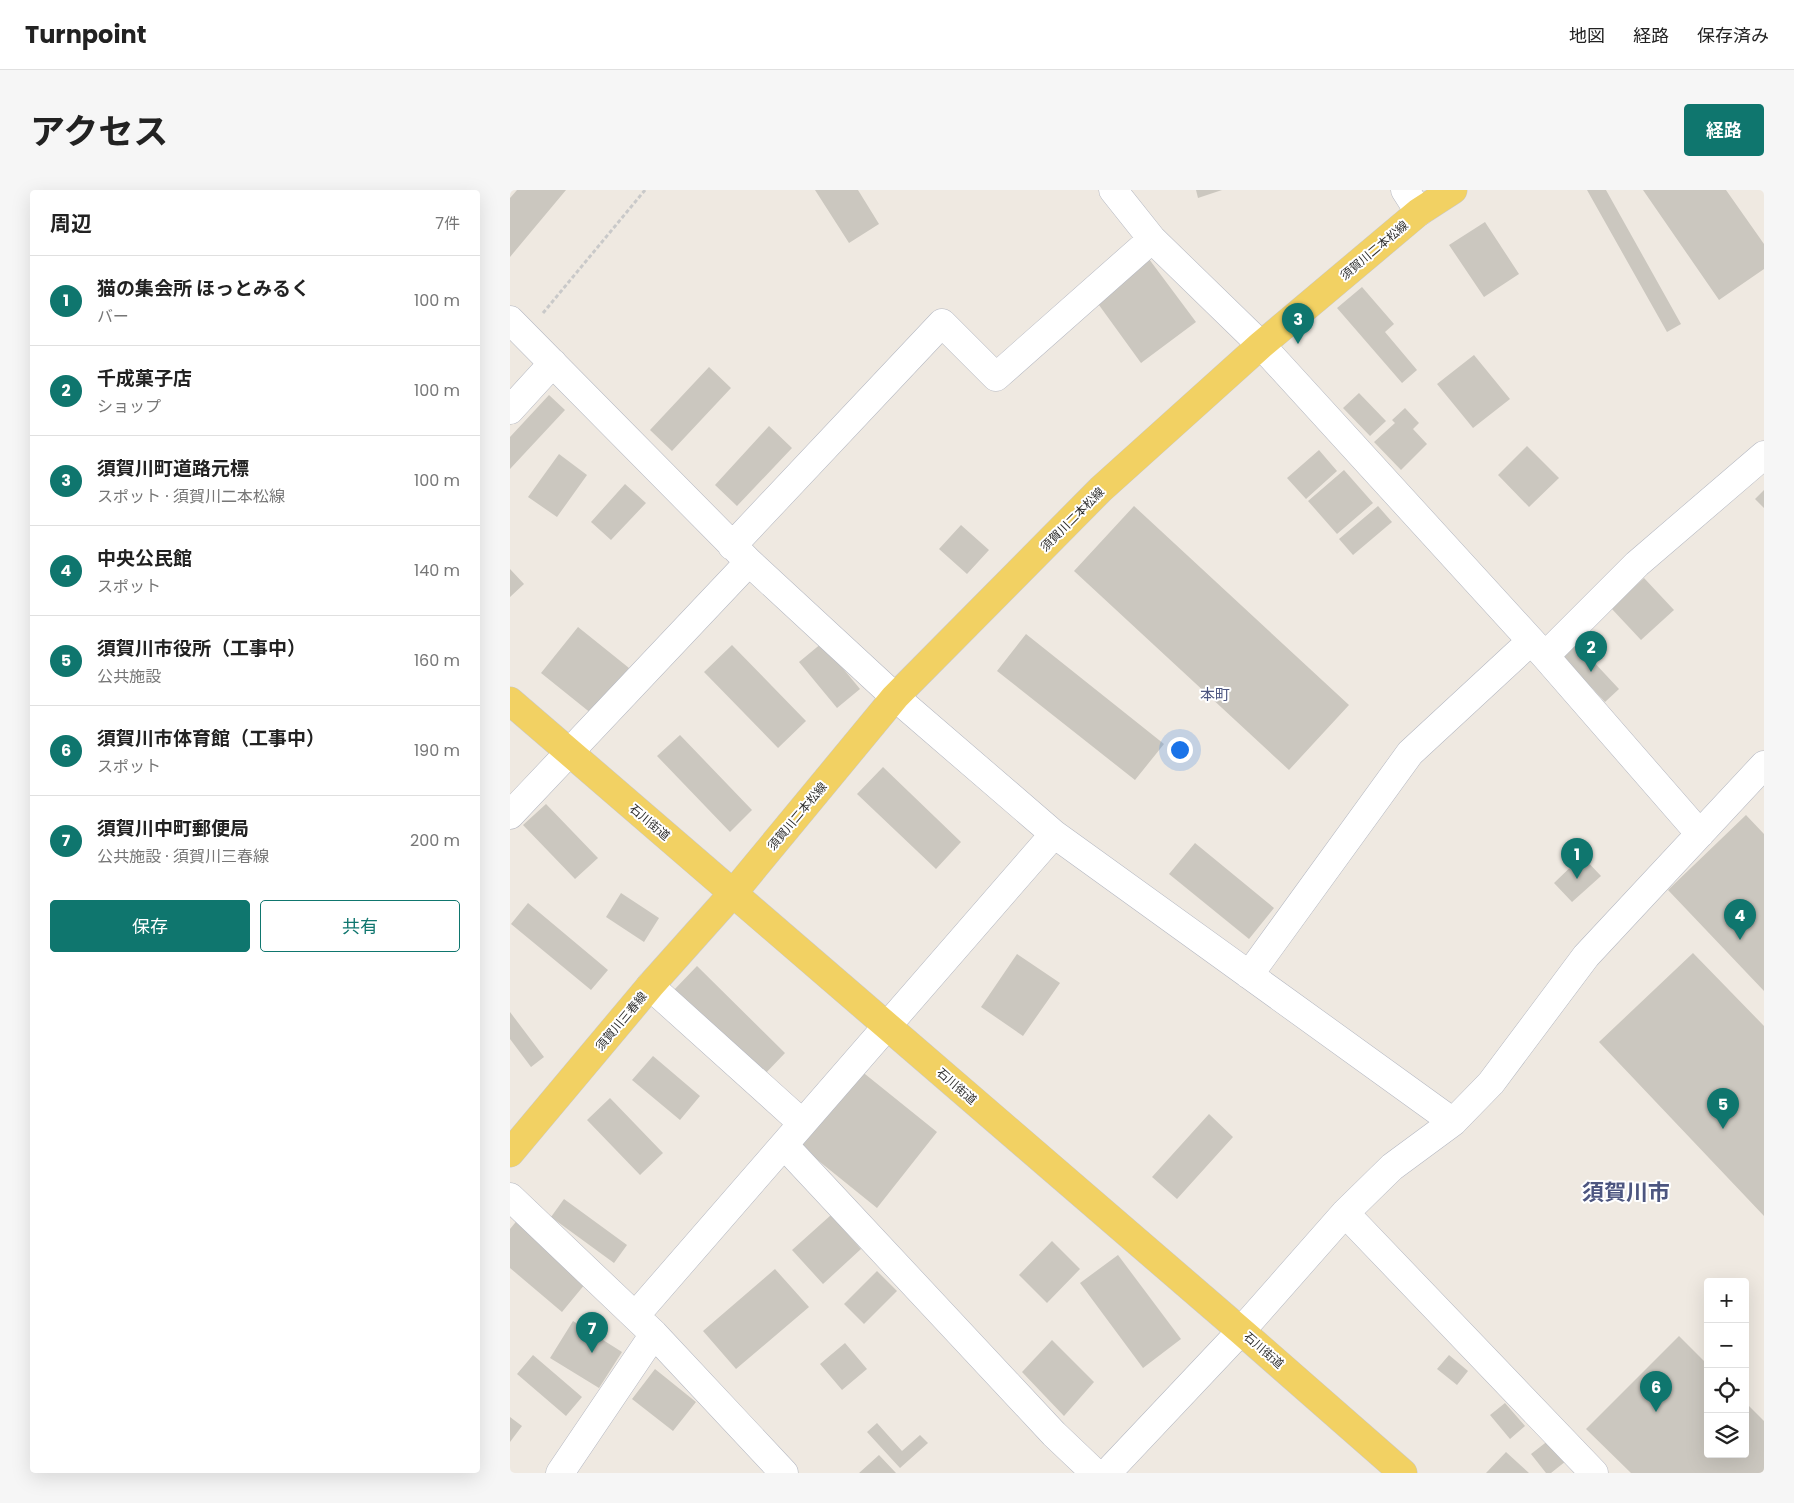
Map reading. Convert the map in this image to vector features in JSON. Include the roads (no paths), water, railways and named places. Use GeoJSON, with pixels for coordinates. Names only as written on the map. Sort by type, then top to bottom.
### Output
{"type":"FeatureCollection","features":[{"type":"Feature","properties":{"kind":"main road","name":"須賀川二本松線"},"geometry":{"type":"LineString","coordinates":[[734,892],[895,697],[1101,489],[1261,345],[1412,201],[1453,190]]}},
{"type":"Feature","properties":{"kind":"main road","name":"石川街道"},"geometry":{"type":"LineString","coordinates":[[510,701],[1241,1330],[1403,1473]]}},
{"type":"Feature","properties":{"kind":"main road","name":"須賀川三春線"},"geometry":{"type":"LineString","coordinates":[[510,1153],[650,986],[734,892]]}},
{"type":"Feature","properties":{"kind":"street"},"geometry":{"type":"LineString","coordinates":[[1113,190],[1152,239],[1261,345],[1538,648],[1700,834]]}},
{"type":"Feature","properties":{"kind":"street"},"geometry":{"type":"LineString","coordinates":[[510,815],[570,754],[942,323],[996,376],[1152,239]]}},
{"type":"Feature","properties":{"kind":"street"},"geometry":{"type":"LineString","coordinates":[[517,327],[741,554],[895,697],[1054,834],[1453,1122]]}},
{"type":"Feature","properties":{"kind":"street"},"geometry":{"type":"LineString","coordinates":[[510,410],[553,363]]}},
{"type":"Feature","properties":{"kind":"street"},"geometry":{"type":"LineString","coordinates":[[1249,975],[1410,753],[1538,648],[1764,455]]}},
{"type":"Feature","properties":{"kind":"street"},"geometry":{"type":"LineString","coordinates":[[1107,1473],[1241,1330],[1345,1213],[1392,1166],[1453,1122],[1491,1083],[1586,956],[1764,765]]}},
{"type":"Feature","properties":{"kind":"street"},"geometry":{"type":"LineString","coordinates":[[560,1473],[644,1325],[802,1123],[1054,834]]}},
{"type":"Feature","properties":{"kind":"street"},"geometry":{"type":"LineString","coordinates":[[650,986],[802,1123]]}},
{"type":"Feature","properties":{"kind":"street"},"geometry":{"type":"LineString","coordinates":[[785,1146],[1047,1426],[1095,1473]]}},
{"type":"Feature","properties":{"kind":"street"},"geometry":{"type":"LineString","coordinates":[[510,1197],[644,1325],[784,1473]]}},
{"type":"Feature","properties":{"kind":"street"},"geometry":{"type":"LineString","coordinates":[[1345,1213],[1594,1473]]}},
{"type":"Feature","properties":{"kind":"place","name":"須賀川町道路元標"},"geometry":{"type":"Point","coordinates":[1298,344]}},
{"type":"Feature","properties":{"kind":"place","name":"千成菓子店"},"geometry":{"type":"Point","coordinates":[1591,672]}},
{"type":"Feature","properties":{"kind":"place","name":"猫の集会所 ほっとみるく"},"geometry":{"type":"Point","coordinates":[1577,879]}},
{"type":"Feature","properties":{"kind":"place","name":"中央公民館"},"geometry":{"type":"Point","coordinates":[1740,940]}},
{"type":"Feature","properties":{"kind":"place","name":"須賀川市役所（工事中）"},"geometry":{"type":"Point","coordinates":[1723,1129]}},
{"type":"Feature","properties":{"kind":"place","name":"須賀川中町郵便局"},"geometry":{"type":"Point","coordinates":[592,1353]}},
{"type":"Feature","properties":{"kind":"place","name":"須賀川市体育館（工事中）"},"geometry":{"type":"Point","coordinates":[1656,1412]}},
{"type":"Feature","properties":{"kind":"district","name":"本町"},"geometry":{"type":"Point","coordinates":[1215,694]}},
{"type":"Feature","properties":{"kind":"district","name":"須賀川市"},"geometry":{"type":"Point","coordinates":[1626,1192]}}]}
